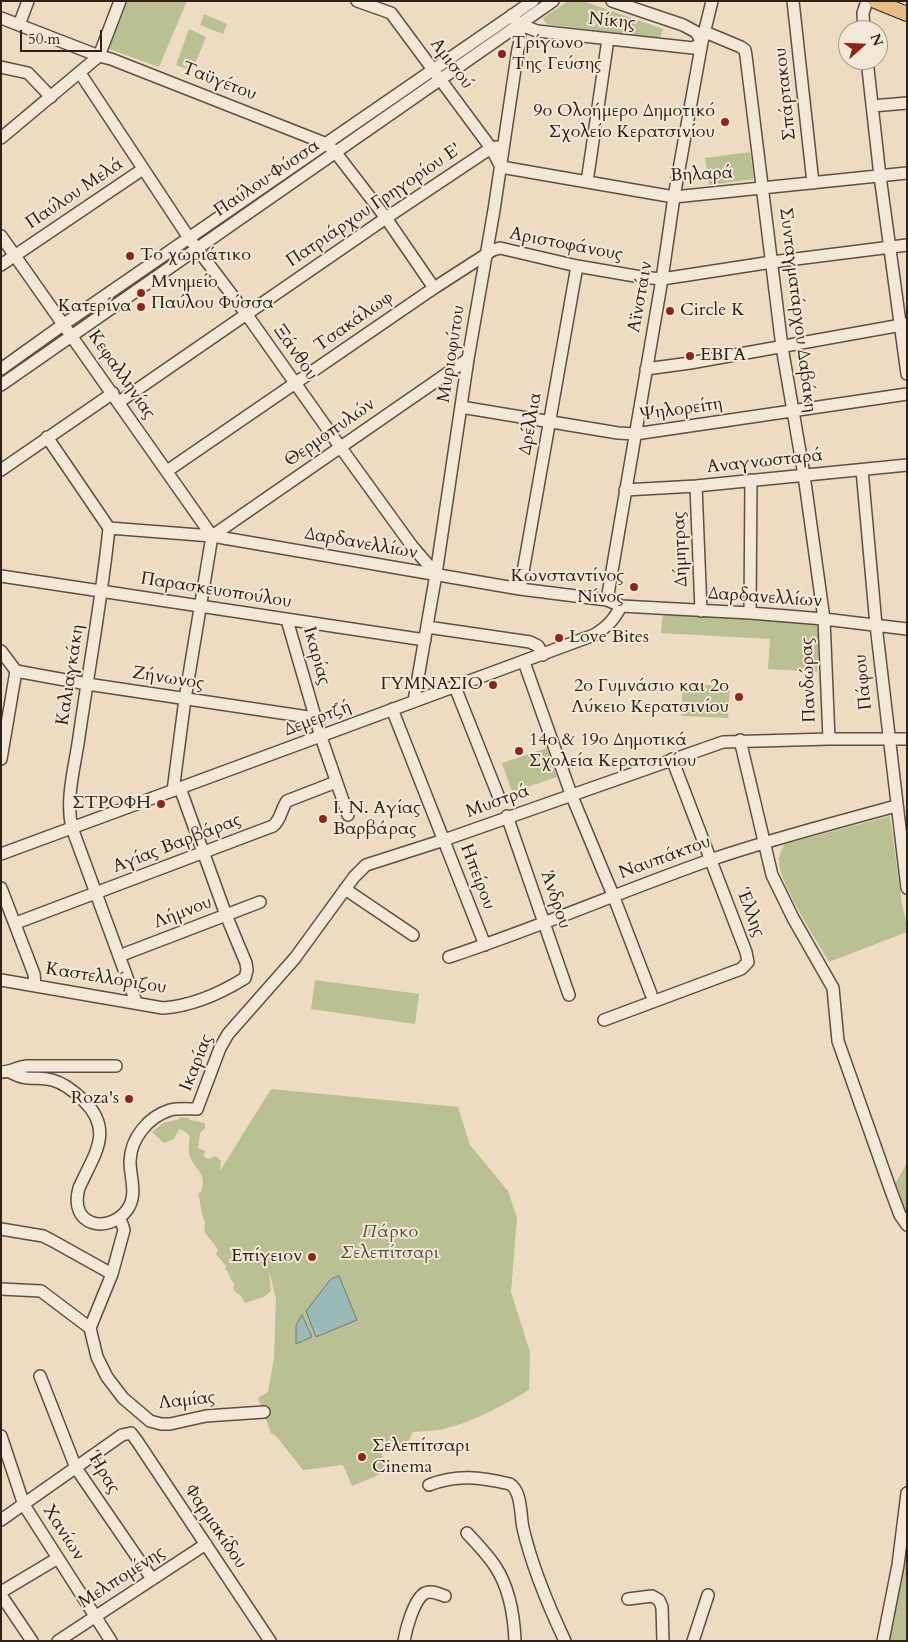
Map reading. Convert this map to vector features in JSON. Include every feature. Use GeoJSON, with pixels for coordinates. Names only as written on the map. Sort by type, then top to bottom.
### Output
{"type":"FeatureCollection","features":[{"type":"Feature","properties":{"kind":"main road"},"geometry":{"type":"LineString","coordinates":[[875,1],[907,14]]}},
{"type":"Feature","properties":{"kind":"street"},"geometry":{"type":"LineString","coordinates":[[20,25],[28,1]]}},
{"type":"Feature","properties":{"kind":"street"},"geometry":{"type":"LineString","coordinates":[[1,138],[99,56],[120,1]]}},
{"type":"Feature","properties":{"kind":"street"},"geometry":{"type":"LineString","coordinates":[[357,1],[390,13],[395,1]]}},
{"type":"Feature","properties":{"kind":"street","name":"Παύλου Φύσσα"},"geometry":{"type":"LineString","coordinates":[[1,385],[441,80],[515,20],[533,1]]}},
{"type":"Feature","properties":{"kind":"street","name":"Παύλου Φύσσα"},"geometry":{"type":"LineString","coordinates":[[1,369],[433,70],[515,20],[553,1]]}},
{"type":"Feature","properties":{"kind":"street"},"geometry":{"type":"LineString","coordinates":[[612,1],[683,25],[703,37]]}},
{"type":"Feature","properties":{"kind":"street","name":"Αϊνστάιν"},"geometry":{"type":"LineString","coordinates":[[606,600],[662,279],[674,196],[703,37],[712,1]]}},
{"type":"Feature","properties":{"kind":"street","name":"Σπάρτακου"},"geometry":{"type":"LineString","coordinates":[[793,1],[813,183]]}},
{"type":"Feature","properties":{"kind":"street"},"geometry":{"type":"LineString","coordinates":[[863,20],[862,13],[866,1]]}},
{"type":"Feature","properties":{"kind":"street","name":"Αμισού"},"geometry":{"type":"LineString","coordinates":[[390,13],[491,148],[500,167]]}},
{"type":"Feature","properties":{"kind":"street","name":"Ταϋγέτου"},"geometry":{"type":"LineString","coordinates":[[1,18],[99,56],[120,62],[327,144],[386,218],[434,288]]}},
{"type":"Feature","properties":{"kind":"street","name":"Νίκης"},"geometry":{"type":"LineString","coordinates":[[515,20],[537,31],[693,48],[703,37]]}},
{"type":"Feature","properties":{"kind":"street","name":"Μυριοφύτου"},"geometry":{"type":"LineString","coordinates":[[414,701],[436,574],[468,359],[518,49],[521,40],[515,20]]}},
{"type":"Feature","properties":{"kind":"street","name":"Συνταγματάρχου Δαβάκη"},"geometry":{"type":"LineString","coordinates":[[703,37],[734,43],[745,50],[764,188],[782,347],[804,475],[824,619]]}},
{"type":"Feature","properties":{"kind":"street"},"geometry":{"type":"LineString","coordinates":[[587,182],[608,39]]}},
{"type":"Feature","properties":{"kind":"street"},"geometry":{"type":"LineString","coordinates":[[1,67],[28,73],[51,97]]}},
{"type":"Feature","properties":{"kind":"street"},"geometry":{"type":"LineString","coordinates":[[869,70],[880,176],[904,325],[907,374]]}},
{"type":"Feature","properties":{"kind":"street","name":"Ξάνθου"},"geometry":{"type":"LineString","coordinates":[[80,73],[189,238],[247,315],[340,448],[412,546],[436,574]]}},
{"type":"Feature","properties":{"kind":"street"},"geometry":{"type":"LineString","coordinates":[[872,106],[907,103]]}},
{"type":"Feature","properties":{"kind":"street","name":"Πατριάρχου Γρηγορίου Ε'"},"geometry":{"type":"LineString","coordinates":[[1,470],[47,437],[116,398],[247,315],[386,218],[491,148],[503,146]]}},
{"type":"Feature","properties":{"kind":"street","name":"Βηλαρά"},"geometry":{"type":"LineString","coordinates":[[500,167],[674,196],[907,173]]}},
{"type":"Feature","properties":{"kind":"street","name":"Παύλου Μελά"},"geometry":{"type":"LineString","coordinates":[[1,265],[143,169]]}},
{"type":"Feature","properties":{"kind":"street","name":"Κεφαλληνίας"},"geometry":{"type":"LineString","coordinates":[[1,236],[212,536]]}},
{"type":"Feature","properties":{"kind":"street","name":"Αριστοφάνους"},"geometry":{"type":"LineString","coordinates":[[486,253],[500,248],[577,266],[662,279],[772,262],[907,245]]}},
{"type":"Feature","properties":{"kind":"street","name":"Τσακάλωφ"},"geometry":{"type":"LineString","coordinates":[[166,471],[486,253]]}},
{"type":"Feature","properties":{"kind":"street","name":"Δρέλλια"},"geometry":{"type":"LineString","coordinates":[[520,589],[577,266]]}},
{"type":"Feature","properties":{"kind":"street"},"geometry":{"type":"LineString","coordinates":[[646,369],[904,325]]}},
{"type":"Feature","properties":{"kind":"street","name":"Θερμοπυλών"},"geometry":{"type":"LineString","coordinates":[[212,536],[468,359]]}},
{"type":"Feature","properties":{"kind":"street","name":"Ψηλορείτη"},"geometry":{"type":"LineString","coordinates":[[461,407],[618,433],[635,434],[907,394]]}},
{"type":"Feature","properties":{"kind":"street"},"geometry":{"type":"LineString","coordinates":[[47,437],[109,528]]}},
{"type":"Feature","properties":{"kind":"street","name":"Αναγνωσταρά"},"geometry":{"type":"LineString","coordinates":[[626,490],[696,486],[907,466]]}},
{"type":"Feature","properties":{"kind":"street","name":"Πάφου"},"geometry":{"type":"LineString","coordinates":[[862,470],[888,739],[907,888]]}},
{"type":"Feature","properties":{"kind":"street"},"geometry":{"type":"LineString","coordinates":[[750,613],[751,480]]}},
{"type":"Feature","properties":{"kind":"street","name":"Δήμητρας"},"geometry":{"type":"LineString","coordinates":[[696,486],[700,611]]}},
{"type":"Feature","properties":{"kind":"street","name":"Δαρδανελλίων"},"geometry":{"type":"LineString","coordinates":[[109,528],[212,536],[520,589],[606,600]]}},
{"type":"Feature","properties":{"kind":"street","name":"Καλιαγκάκη"},"geometry":{"type":"LineString","coordinates":[[109,528],[102,591],[69,807],[72,828],[136,1002]]}},
{"type":"Feature","properties":{"kind":"street"},"geometry":{"type":"LineString","coordinates":[[212,536],[185,699],[177,789],[226,915]]}},
{"type":"Feature","properties":{"kind":"street","name":"Παρασκευοπούλου"},"geometry":{"type":"LineString","coordinates":[[1,576],[425,640]]}},
{"type":"Feature","properties":{"kind":"street"},"geometry":{"type":"LineString","coordinates":[[606,600],[621,606]]}},
{"type":"Feature","properties":{"kind":"street","name":"Δαρδανελλίων"},"geometry":{"type":"LineString","coordinates":[[621,606],[750,613],[824,619],[907,629]]}},
{"type":"Feature","properties":{"kind":"street","name":"Δεμερτζή"},"geometry":{"type":"LineString","coordinates":[[1,854],[594,635],[613,620],[621,606]]}},
{"type":"Feature","properties":{"kind":"street","name":"Πανδώρας"},"geometry":{"type":"LineString","coordinates":[[824,619],[829,739]]}},
{"type":"Feature","properties":{"kind":"street","name":"Ικαρίας"},"geometry":{"type":"LineString","coordinates":[[287,620],[315,718],[348,815]]}},
{"type":"Feature","properties":{"kind":"street"},"geometry":{"type":"LineString","coordinates":[[427,627],[530,642],[538,646],[543,655]]}},
{"type":"Feature","properties":{"kind":"street"},"geometry":{"type":"LineString","coordinates":[[1,651],[16,671],[3,734],[1,759]]}},
{"type":"Feature","properties":{"kind":"street"},"geometry":{"type":"LineString","coordinates":[[524,662],[571,794],[651,994]]}},
{"type":"Feature","properties":{"kind":"street","name":"Ζήνωνος"},"geometry":{"type":"LineString","coordinates":[[16,671],[87,684],[315,718]]}},
{"type":"Feature","properties":{"kind":"street"},"geometry":{"type":"LineString","coordinates":[[455,686],[498,795]]}},
{"type":"Feature","properties":{"kind":"street","name":"Ηπείρου"},"geometry":{"type":"LineString","coordinates":[[392,709],[484,945]]}},
{"type":"Feature","properties":{"kind":"street","name":"Μυστρά"},"geometry":{"type":"LineString","coordinates":[[366,864],[444,840],[507,816],[723,742],[740,740],[907,739]]}},
{"type":"Feature","properties":{"kind":"street"},"geometry":{"type":"LineString","coordinates":[[740,740],[772,875],[793,918],[832,988],[838,1042],[900,1215],[907,1225]]}},
{"type":"Feature","properties":{"kind":"street","name":"Έλλης"},"geometry":{"type":"LineString","coordinates":[[604,1020],[741,969],[748,962],[712,860],[672,759]]}},
{"type":"Feature","properties":{"kind":"street","name":"Αγίας Βαρβάρας"},"geometry":{"type":"LineString","coordinates":[[16,923],[273,826],[279,819],[283,806],[287,801],[336,782]]}},
{"type":"Feature","properties":{"kind":"street","name":"Ναυπάκτου"},"geometry":{"type":"LineString","coordinates":[[449,957],[712,860],[764,843],[896,806]]}},
{"type":"Feature","properties":{"kind":"street","name":"Άνδρου"},"geometry":{"type":"LineString","coordinates":[[507,816],[569,995]]}},
{"type":"Feature","properties":{"kind":"street","name":"Ικαρίας"},"geometry":{"type":"LineString","coordinates":[[119,1218],[132,1200],[133,1184],[130,1162],[136,1138],[146,1124],[158,1115],[172,1110],[197,1109],[220,1048],[228,1034],[296,958],[354,877],[366,864]]}},
{"type":"Feature","properties":{"kind":"street"},"geometry":{"type":"LineString","coordinates":[[1,888],[34,974],[35,985]]}},
{"type":"Feature","properties":{"kind":"street"},"geometry":{"type":"LineString","coordinates":[[346,889],[413,935]]}},
{"type":"Feature","properties":{"kind":"street","name":"Λήμνου"},"geometry":{"type":"LineString","coordinates":[[119,956],[260,902]]}},
{"type":"Feature","properties":{"kind":"street","name":"Καστελλόριζου"},"geometry":{"type":"LineString","coordinates":[[1,980],[163,1008],[175,1007],[232,986],[245,978],[246,963],[226,915]]}},
{"type":"Feature","properties":{"kind":"street"},"geometry":{"type":"LineString","coordinates":[[6,1072],[26,1066],[116,1066]]}},
{"type":"Feature","properties":{"kind":"street"},"geometry":{"type":"LineString","coordinates":[[1,1289],[41,1291],[90,1328],[112,1274],[124,1230],[119,1218],[104,1223],[92,1222],[82,1216],[77,1208],[76,1197],[79,1188],[100,1139],[99,1120],[91,1108],[74,1092],[57,1082],[49,1079],[28,1079],[6,1072]]}},
{"type":"Feature","properties":{"kind":"street"},"geometry":{"type":"LineString","coordinates":[[1,1229],[43,1236],[112,1274]]}},
{"type":"Feature","properties":{"kind":"street","name":"Λαμίας"},"geometry":{"type":"LineString","coordinates":[[90,1328],[94,1350],[107,1378],[123,1398],[150,1422],[170,1424],[206,1416],[264,1412]]}},
{"type":"Feature","properties":{"kind":"street","name":"Ήρας"},"geometry":{"type":"LineString","coordinates":[[40,1376],[76,1468],[152,1579]]}},
{"type":"Feature","properties":{"kind":"street","name":"Φαρμακίδου"},"geometry":{"type":"LineString","coordinates":[[76,1468],[122,1436],[130,1434],[137,1441],[270,1641]]}},
{"type":"Feature","properties":{"kind":"street","name":"Χανίων"},"geometry":{"type":"LineString","coordinates":[[1,1436],[24,1505],[111,1641]]}},
{"type":"Feature","properties":{"kind":"street"},"geometry":{"type":"LineString","coordinates":[[1,1520],[76,1468]]}},
{"type":"Feature","properties":{"kind":"street"},"geometry":{"type":"LineString","coordinates":[[429,1485],[451,1478],[473,1477],[510,1484],[514,1487],[517,1492],[531,1558],[565,1641]]}},
{"type":"Feature","properties":{"kind":"street"},"geometry":{"type":"LineString","coordinates":[[884,1641],[898,1565],[907,1493]]}},
{"type":"Feature","properties":{"kind":"street"},"geometry":{"type":"LineString","coordinates":[[467,1533],[495,1565],[504,1584],[514,1627],[515,1641]]}},
{"type":"Feature","properties":{"kind":"street","name":"Μελπομένης"},"geometry":{"type":"LineString","coordinates":[[58,1641],[206,1544]]}},
{"type":"Feature","properties":{"kind":"street"},"geometry":{"type":"LineString","coordinates":[[32,1641],[1,1594],[58,1558]]}},
{"type":"Feature","properties":{"kind":"street"},"geometry":{"type":"LineString","coordinates":[[404,1641],[406,1628],[418,1600],[425,1593],[430,1592],[445,1596]]}},
{"type":"Feature","properties":{"kind":"street"},"geometry":{"type":"LineString","coordinates":[[693,1641],[708,1595]]}},
{"type":"Feature","properties":{"kind":"street"},"geometry":{"type":"LineString","coordinates":[[628,1600],[652,1596],[659,1600],[662,1607],[663,1641]]}},
{"type":"Feature","properties":{"kind":"green space"},"geometry":{"type":"Polygon","coordinates":[[[127,1],[187,1],[159,67],[109,49],[127,1]]]}},
{"type":"Feature","properties":{"kind":"green space"},"geometry":{"type":"Polygon","coordinates":[[[568,1],[583,1],[663,29],[660,38],[546,24],[543,18],[568,1]]]}},
{"type":"Feature","properties":{"kind":"green space"},"geometry":{"type":"Polygon","coordinates":[[[204,14],[227,24],[223,34],[200,25],[204,14]]]}},
{"type":"Feature","properties":{"kind":"green space"},"geometry":{"type":"Polygon","coordinates":[[[189,29],[206,37],[192,71],[176,65],[189,29]]]}},
{"type":"Feature","properties":{"kind":"green space"},"geometry":{"type":"Polygon","coordinates":[[[750,152],[754,179],[709,185],[705,158],[750,152]]]}},
{"type":"Feature","properties":{"kind":"green space"},"geometry":{"type":"Polygon","coordinates":[[[663,612],[817,622],[819,641],[817,672],[768,669],[770,639],[661,633],[663,612]]]}},
{"type":"Feature","properties":{"kind":"green space"},"geometry":{"type":"Polygon","coordinates":[[[683,684],[730,686],[728,718],[681,716],[683,684]]]}},
{"type":"Feature","properties":{"kind":"green space"},"geometry":{"type":"Polygon","coordinates":[[[547,748],[557,777],[512,792],[502,763],[547,748]]]}},
{"type":"Feature","properties":{"kind":"green space"},"geometry":{"type":"Polygon","coordinates":[[[890,816],[907,932],[829,962],[785,884],[779,862],[780,853],[785,844],[890,816]]]}},
{"type":"Feature","properties":{"kind":"green space"},"geometry":{"type":"Polygon","coordinates":[[[315,980],[419,994],[415,1024],[311,1009],[315,980]]]}},
{"type":"Feature","properties":{"kind":"green space","name":"Πάρκο Σελεπίτσαρι"},"geometry":{"type":"Polygon","coordinates":[[[271,1089],[458,1107],[470,1145],[508,1191],[517,1218],[511,1292],[530,1352],[529,1390],[467,1422],[444,1429],[413,1432],[405,1448],[389,1440],[385,1447],[380,1449],[388,1471],[352,1486],[343,1465],[303,1470],[276,1436],[271,1433],[258,1398],[268,1392],[274,1358],[276,1298],[270,1275],[269,1273],[271,1291],[264,1297],[245,1303],[241,1296],[233,1290],[234,1283],[225,1269],[226,1266],[216,1254],[218,1250],[205,1231],[205,1222],[198,1193],[201,1192],[203,1180],[189,1154],[190,1137],[186,1132],[179,1129],[174,1139],[164,1143],[152,1132],[163,1123],[181,1117],[205,1123],[205,1128],[200,1133],[198,1148],[205,1151],[203,1155],[206,1158],[210,1159],[214,1156],[221,1161],[220,1171],[271,1089]]]}},
{"type":"Feature","properties":{"kind":"green space"},"geometry":{"type":"Polygon","coordinates":[[[907,1163],[907,1214],[891,1191],[907,1163]]]}},
{"type":"Feature","properties":{"kind":"green space"},"geometry":{"type":"Polygon","coordinates":[[[907,1494],[907,1641],[885,1641],[907,1494]]]}},
{"type":"Feature","properties":{"kind":"water"},"geometry":{"type":"Polygon","coordinates":[[[339,1276],[357,1320],[316,1337],[306,1311],[331,1279],[339,1276]]]}},
{"type":"Feature","properties":{"kind":"water"},"geometry":{"type":"Polygon","coordinates":[[[302,1315],[312,1337],[296,1344],[296,1326],[302,1315]]]}},
{"type":"Feature","properties":{"kind":"place","name":"Τρίγωνο Της Γεύσης"},"geometry":{"type":"Point","coordinates":[502,54]}},
{"type":"Feature","properties":{"kind":"place","name":"9ο Ολοήμερο Δημοτικό Σχολείο Κερατσινίου"},"geometry":{"type":"Point","coordinates":[725,122]}},
{"type":"Feature","properties":{"kind":"place","name":"Το χωριάτικο"},"geometry":{"type":"Point","coordinates":[130,256]}},
{"type":"Feature","properties":{"kind":"place","name":"Μνημείο Παύλου Φύσσα"},"geometry":{"type":"Point","coordinates":[141,293]}},
{"type":"Feature","properties":{"kind":"place","name":"Κατερίνα"},"geometry":{"type":"Point","coordinates":[141,307]}},
{"type":"Feature","properties":{"kind":"place","name":"Circle K"},"geometry":{"type":"Point","coordinates":[670,311]}},
{"type":"Feature","properties":{"kind":"place","name":"ΕΒΓΑ"},"geometry":{"type":"Point","coordinates":[690,356]}},
{"type":"Feature","properties":{"kind":"place","name":"Κωνσταντίνος Νίνος"},"geometry":{"type":"Point","coordinates":[634,587]}},
{"type":"Feature","properties":{"kind":"place","name":"Love Bites"},"geometry":{"type":"Point","coordinates":[559,638]}},
{"type":"Feature","properties":{"kind":"place","name":"ΓΥΜΝΑΣΙΟ"},"geometry":{"type":"Point","coordinates":[493,685]}},
{"type":"Feature","properties":{"kind":"place","name":"2ο Γυμνάσιο και 2ο Λύκειο Κερατσινίου"},"geometry":{"type":"Point","coordinates":[739,697]}},
{"type":"Feature","properties":{"kind":"place","name":"14ο & 19ο Δημοτικά Σχολεία Κερατσινίου"},"geometry":{"type":"Point","coordinates":[519,751]}},
{"type":"Feature","properties":{"kind":"place","name":"ΣΤΡΟΦΗ"},"geometry":{"type":"Point","coordinates":[161,804]}},
{"type":"Feature","properties":{"kind":"place","name":"Ι. Ν. Αγίας Βαρβάρας"},"geometry":{"type":"Point","coordinates":[323,819]}},
{"type":"Feature","properties":{"kind":"place","name":"Roza's"},"geometry":{"type":"Point","coordinates":[129,1099]}},
{"type":"Feature","properties":{"kind":"place","name":"Επίγειον"},"geometry":{"type":"Point","coordinates":[312,1257]}},
{"type":"Feature","properties":{"kind":"place","name":"Σελεπίτσαρι Cinema"},"geometry":{"type":"Point","coordinates":[362,1457]}}]}
